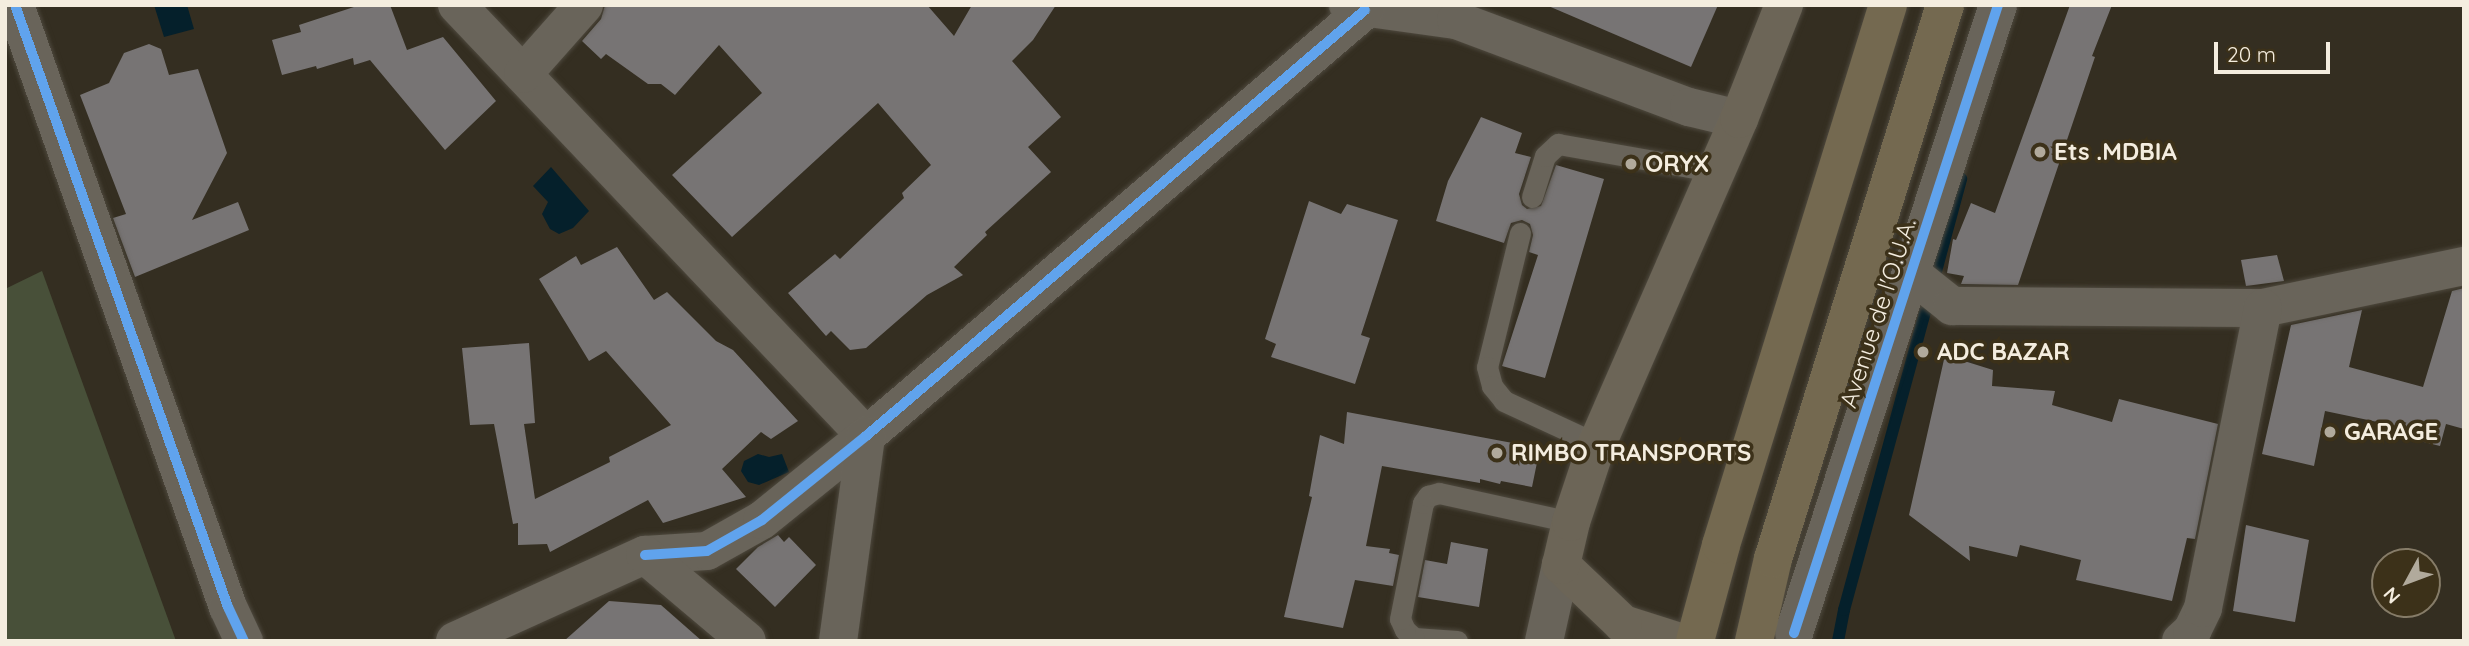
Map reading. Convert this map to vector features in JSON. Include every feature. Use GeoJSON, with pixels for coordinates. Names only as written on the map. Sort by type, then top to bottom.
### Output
{"type":"FeatureCollection","features":[{"type":"Feature","properties":{"kind":"highway"},"geometry":{"type":"LineString","coordinates":[[1695,641],[1721,545],[1888,5]]}},
{"type":"Feature","properties":{"kind":"highway","name":"Avenue de l'O.U.A."},"geometry":{"type":"LineString","coordinates":[[1754,641],[1776,548],[1945,5]]}},
{"type":"Feature","properties":{"kind":"main road"},"geometry":{"type":"LineString","coordinates":[[1677,641],[1623,624],[1561,565],[1571,522],[1598,444],[1739,119],[1779,7]]}},
{"type":"Feature","properties":{"kind":"street"},"geometry":{"type":"LineString","coordinates":[[15,5],[228,607],[244,641]]}},
{"type":"Feature","properties":{"kind":"street"},"geometry":{"type":"LineString","coordinates":[[457,5],[866,436]]}},
{"type":"Feature","properties":{"kind":"street"},"geometry":{"type":"LineString","coordinates":[[523,74],[583,5]]}},
{"type":"Feature","properties":{"kind":"street","name":"Avenue de l'O.U.A."},"geometry":{"type":"LineString","coordinates":[[1794,638],[1998,5]]}},
{"type":"Feature","properties":{"kind":"street"},"geometry":{"type":"LineString","coordinates":[[455,641],[645,555],[707,551],[762,520],[866,436],[1356,8],[1456,20],[1689,107],[1739,119]]}},
{"type":"Feature","properties":{"kind":"street"},"geometry":{"type":"LineString","coordinates":[[1913,275],[1952,306],[2263,308],[2464,266]]}},
{"type":"Feature","properties":{"kind":"street"},"geometry":{"type":"LineString","coordinates":[[2180,641],[2192,631],[2203,608],[2263,308]]}},
{"type":"Feature","properties":{"kind":"street"},"geometry":{"type":"LineString","coordinates":[[838,641],[866,436]]}},
{"type":"Feature","properties":{"kind":"street"},"geometry":{"type":"LineString","coordinates":[[1776,548],[1794,638]]}},
{"type":"Feature","properties":{"kind":"street"},"geometry":{"type":"LineString","coordinates":[[645,555],[747,641]]}},
{"type":"Feature","properties":{"kind":"street"},"geometry":{"type":"LineString","coordinates":[[1544,641],[1561,565]]}},
{"type":"Feature","properties":{"kind":"lane"},"geometry":{"type":"LineString","coordinates":[[1532,197],[1545,156],[1558,144],[1716,172]]}},
{"type":"Feature","properties":{"kind":"lane"},"geometry":{"type":"LineString","coordinates":[[1520,233],[1487,367],[1492,386],[1504,401],[1598,444]]}},
{"type":"Feature","properties":{"kind":"lane"},"geometry":{"type":"LineString","coordinates":[[1457,641],[1414,638],[1405,630],[1400,619],[1423,503],[1428,496],[1439,493],[1571,522]]}},
{"type":"Feature","properties":{"kind":"green space"},"geometry":{"type":"Polygon","coordinates":[[[42,271],[176,641],[5,641],[5,289],[42,271]]]}},
{"type":"Feature","properties":{"kind":"water"},"geometry":{"type":"Polygon","coordinates":[[[154,5],[187,5],[194,29],[164,37],[154,5]]]}},
{"type":"Feature","properties":{"kind":"water"},"geometry":{"type":"Polygon","coordinates":[[[551,167],[589,211],[573,228],[559,234],[550,229],[542,214],[548,202],[533,186],[551,167]]]}},
{"type":"Feature","properties":{"kind":"water"},"geometry":{"type":"Polygon","coordinates":[[[758,454],[769,457],[782,454],[789,472],[759,485],[748,482],[741,471],[744,461],[758,454]]]}},
{"type":"Feature","properties":{"kind":"building"},"geometry":{"type":"Polygon","coordinates":[[[360,5],[390,5],[407,50],[443,37],[496,101],[445,150],[370,60],[354,65],[353,58],[317,69],[316,66],[282,75],[272,40],[301,32],[299,25],[360,5]]]}},
{"type":"Feature","properties":{"kind":"building"},"geometry":{"type":"Polygon","coordinates":[[[605,5],[927,5],[954,36],[972,5],[1056,5],[1033,40],[1012,61],[1061,117],[1028,147],[1051,172],[985,232],[987,235],[954,267],[963,275],[927,295],[866,348],[850,350],[831,331],[826,336],[788,293],[835,254],[840,259],[904,198],[902,193],[931,165],[878,103],[732,237],[672,175],[762,93],[719,45],[675,95],[661,84],[648,84],[606,54],[601,59],[582,41],[601,19],[605,5]]]}},
{"type":"Feature","properties":{"kind":"building"},"geometry":{"type":"Polygon","coordinates":[[[1546,5],[1718,5],[1691,67],[1546,5]]]}},
{"type":"Feature","properties":{"kind":"building","name":"Ets .MDBIA"},"geometry":{"type":"Polygon","coordinates":[[[2070,5],[2112,5],[2092,56],[2095,57],[2018,285],[1961,284],[1964,276],[1947,273],[1953,239],[1956,240],[1971,203],[1995,213],[2070,5]]]}},
{"type":"Feature","properties":{"kind":"building"},"geometry":{"type":"Polygon","coordinates":[[[149,44],[161,49],[169,75],[198,69],[227,153],[192,220],[238,202],[249,230],[135,277],[113,218],[126,214],[80,95],[109,83],[124,53],[149,44]]]}},
{"type":"Feature","properties":{"kind":"building"},"geometry":{"type":"Polygon","coordinates":[[[1481,117],[1522,133],[1515,153],[1531,157],[1519,194],[1522,205],[1527,209],[1541,206],[1556,165],[1604,179],[1545,378],[1502,366],[1538,255],[1529,252],[1533,235],[1530,224],[1522,220],[1511,223],[1504,243],[1436,221],[1448,181],[1481,117]]]}},
{"type":"Feature","properties":{"kind":"building"},"geometry":{"type":"Polygon","coordinates":[[[1309,201],[1341,214],[1347,204],[1398,220],[1361,335],[1370,338],[1355,384],[1271,357],[1276,344],[1265,339],[1309,201]]]}},
{"type":"Feature","properties":{"kind":"building"},"geometry":{"type":"Polygon","coordinates":[[[617,247],[654,300],[667,292],[716,341],[733,350],[798,421],[771,439],[761,432],[722,469],[746,497],[663,523],[648,500],[550,552],[547,544],[518,545],[518,523],[513,524],[494,424],[470,425],[462,348],[529,343],[535,423],[524,424],[535,499],[610,462],[609,457],[671,425],[606,351],[589,361],[539,279],[576,256],[581,265],[617,247]]]}},
{"type":"Feature","properties":{"kind":"building"},"geometry":{"type":"Polygon","coordinates":[[[2277,255],[2284,281],[2246,286],[2241,260],[2277,255]]]}},
{"type":"Feature","properties":{"kind":"building"},"geometry":{"type":"Polygon","coordinates":[[[2464,288],[2464,429],[2446,424],[2440,446],[2408,438],[2411,429],[2325,411],[2314,466],[2262,454],[2291,325],[2362,310],[2349,367],[2423,387],[2452,291],[2464,288]]]}},
{"type":"Feature","properties":{"kind":"building"},"geometry":{"type":"Polygon","coordinates":[[[1945,355],[1993,370],[1992,386],[2055,391],[2052,405],[2112,422],[2119,399],[2218,424],[2195,539],[2187,538],[2172,601],[2076,580],[2081,560],[2020,545],[2017,557],[1969,546],[1970,561],[1909,515],[1945,355]]]}},
{"type":"Feature","properties":{"kind":"building"},"geometry":{"type":"Polygon","coordinates":[[[1347,412],[1540,448],[1532,487],[1480,479],[1480,483],[1382,466],[1366,546],[1390,549],[1389,553],[1399,555],[1393,586],[1355,580],[1343,628],[1284,617],[1312,497],[1309,496],[1320,435],[1344,444],[1347,412]]]}},
{"type":"Feature","properties":{"kind":"building"},"geometry":{"type":"Polygon","coordinates":[[[2246,525],[2309,540],[2295,622],[2233,611],[2246,525]]]}},
{"type":"Feature","properties":{"kind":"building"},"geometry":{"type":"Polygon","coordinates":[[[778,535],[784,542],[789,537],[816,565],[775,607],[736,569],[758,547],[778,535]]]}},
{"type":"Feature","properties":{"kind":"building"},"geometry":{"type":"Polygon","coordinates":[[[1451,542],[1488,549],[1479,607],[1418,597],[1425,560],[1447,564],[1451,542]]]}},
{"type":"Feature","properties":{"kind":"building"},"geometry":{"type":"Polygon","coordinates":[[[609,601],[661,605],[702,641],[564,641],[609,601]]]}},
{"type":"Feature","properties":{"kind":"waterway"},"geometry":{"type":"LineString","coordinates":[[1838,641],[1844,610],[1961,179]]}},
{"type":"Feature","properties":{"kind":"cycle path"},"geometry":{"type":"LineString","coordinates":[[15,5],[228,607],[244,641]]}},
{"type":"Feature","properties":{"kind":"cycle path"},"geometry":{"type":"LineString","coordinates":[[1794,633],[1998,5]]}},
{"type":"Feature","properties":{"kind":"cycle path"},"geometry":{"type":"LineString","coordinates":[[645,555],[707,551],[762,520],[866,436],[1365,10]]}},
{"type":"Feature","properties":{"kind":"place","name":"Ets .MDBIA"},"geometry":{"type":"Point","coordinates":[2040,152]}},
{"type":"Feature","properties":{"kind":"place","name":"ORYX"},"geometry":{"type":"Point","coordinates":[1631,164]}},
{"type":"Feature","properties":{"kind":"place","name":"ADC BAZAR"},"geometry":{"type":"Point","coordinates":[1923,352]}},
{"type":"Feature","properties":{"kind":"place","name":"GARAGE"},"geometry":{"type":"Point","coordinates":[2330,432]}},
{"type":"Feature","properties":{"kind":"place","name":"RIMBO TRANSPORTS"},"geometry":{"type":"Point","coordinates":[1497,453]}}]}
